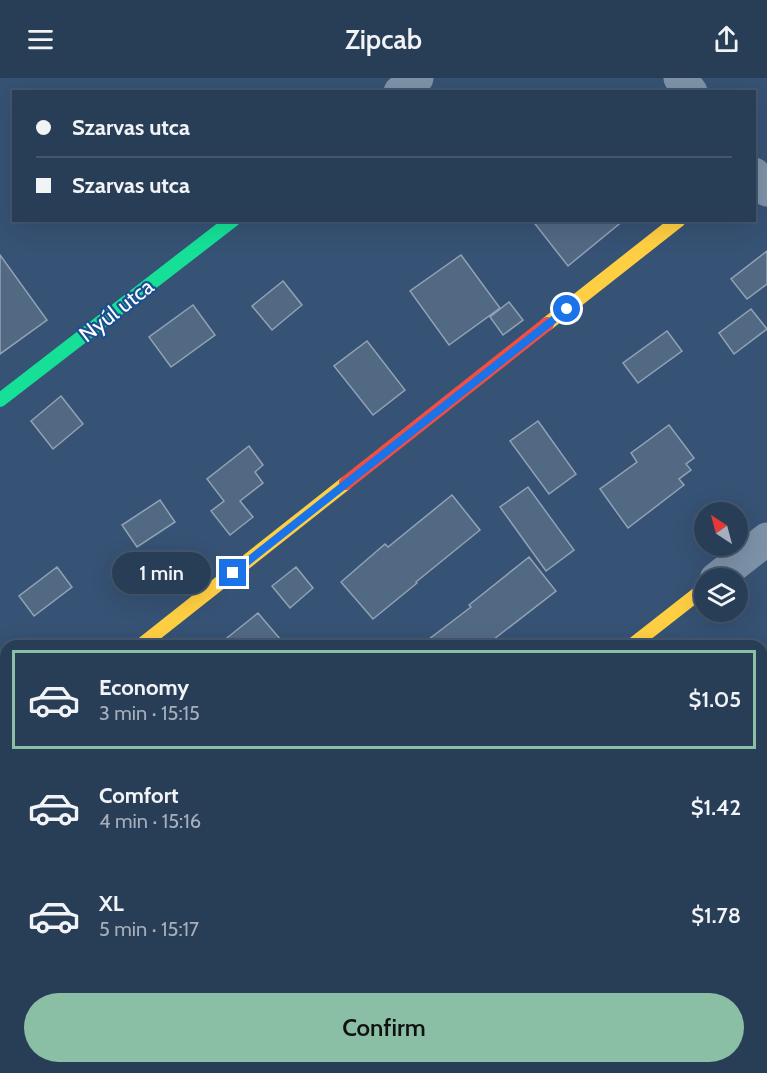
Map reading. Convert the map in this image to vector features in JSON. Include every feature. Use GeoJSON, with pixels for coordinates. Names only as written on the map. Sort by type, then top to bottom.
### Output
{"type":"FeatureCollection","features":[{"type":"Feature","properties":{"kind":"street"},"geometry":{"type":"LineString","coordinates":[[402,90],[417,78]]}},
{"type":"Feature","properties":{"kind":"street"},"geometry":{"type":"LineString","coordinates":[[680,78],[689,90]]}},
{"type":"Feature","properties":{"kind":"street"},"geometry":{"type":"LineString","coordinates":[[756,176],[767,190]]}},
{"type":"Feature","properties":{"kind":"street","name":"Nyúl utca"},"geometry":{"type":"LineString","coordinates":[[0,400],[230,222]]}},
{"type":"Feature","properties":{"kind":"street"},"geometry":{"type":"LineString","coordinates":[[148,640],[676,222]]}},
{"type":"Feature","properties":{"kind":"street"},"geometry":{"type":"LineString","coordinates":[[730,568],[767,538]]}},
{"type":"Feature","properties":{"kind":"street"},"geometry":{"type":"LineString","coordinates":[[639,640],[694,597]]}},
{"type":"Feature","properties":{"kind":"building"},"geometry":{"type":"Polygon","coordinates":[[[534,222],[622,222],[568,266],[534,222]]]}},
{"type":"Feature","properties":{"kind":"building"},"geometry":{"type":"Polygon","coordinates":[[[767,251],[767,284],[747,299],[731,279],[767,251]]]}},
{"type":"Feature","properties":{"kind":"building"},"geometry":{"type":"Polygon","coordinates":[[[0,255],[47,320],[0,354],[0,255]]]}},
{"type":"Feature","properties":{"kind":"building"},"geometry":{"type":"Polygon","coordinates":[[[461,255],[500,308],[449,345],[410,291],[461,255]]]}},
{"type":"Feature","properties":{"kind":"building"},"geometry":{"type":"Polygon","coordinates":[[[283,281],[302,305],[272,330],[252,306],[283,281]]]}},
{"type":"Feature","properties":{"kind":"building"},"geometry":{"type":"Polygon","coordinates":[[[509,302],[523,320],[503,335],[490,317],[509,302]]]}},
{"type":"Feature","properties":{"kind":"building"},"geometry":{"type":"Polygon","coordinates":[[[193,305],[215,335],[171,367],[149,337],[193,305]]]}},
{"type":"Feature","properties":{"kind":"building"},"geometry":{"type":"Polygon","coordinates":[[[751,309],[767,329],[734,354],[719,333],[751,309]]]}},
{"type":"Feature","properties":{"kind":"building"},"geometry":{"type":"Polygon","coordinates":[[[667,331],[682,351],[638,383],[623,363],[667,331]]]}},
{"type":"Feature","properties":{"kind":"building"},"geometry":{"type":"Polygon","coordinates":[[[367,341],[405,390],[373,415],[334,366],[367,341]]]}},
{"type":"Feature","properties":{"kind":"building"},"geometry":{"type":"Polygon","coordinates":[[[61,396],[83,424],[53,449],[31,421],[61,396]]]}},
{"type":"Feature","properties":{"kind":"building"},"geometry":{"type":"Polygon","coordinates":[[[538,421],[576,474],[549,494],[510,441],[538,421]]]}},
{"type":"Feature","properties":{"kind":"building"},"geometry":{"type":"Polygon","coordinates":[[[669,425],[694,458],[686,464],[691,470],[679,479],[684,485],[628,528],[600,489],[637,462],[631,453],[669,425]]]}},
{"type":"Feature","properties":{"kind":"building"},"geometry":{"type":"Polygon","coordinates":[[[249,446],[263,465],[255,472],[263,483],[240,501],[253,517],[230,535],[211,511],[224,501],[207,479],[249,446]]]}},
{"type":"Feature","properties":{"kind":"building"},"geometry":{"type":"Polygon","coordinates":[[[528,487],[574,550],[546,571],[500,507],[528,487]]]}},
{"type":"Feature","properties":{"kind":"building"},"geometry":{"type":"Polygon","coordinates":[[[452,495],[480,530],[373,619],[341,582],[385,544],[388,547],[452,495]]]}},
{"type":"Feature","properties":{"kind":"building"},"geometry":{"type":"Polygon","coordinates":[[[160,500],[175,522],[137,547],[122,525],[160,500]]]}},
{"type":"Feature","properties":{"kind":"building"},"geometry":{"type":"Polygon","coordinates":[[[529,557],[556,591],[493,640],[428,640],[471,607],[469,605],[529,557]]]}},
{"type":"Feature","properties":{"kind":"building"},"geometry":{"type":"Polygon","coordinates":[[[57,567],[72,587],[34,616],[19,596],[57,567]]]}},
{"type":"Feature","properties":{"kind":"building"},"geometry":{"type":"Polygon","coordinates":[[[296,567],[313,588],[290,608],[272,586],[296,567]]]}},
{"type":"Feature","properties":{"kind":"building"},"geometry":{"type":"Polygon","coordinates":[[[258,613],[281,640],[224,640],[258,613]]]}},
{"type":"Feature","properties":{"kind":"traffic: fast"},"geometry":{"type":"LineString","coordinates":[[0,400],[230,222]]}},
{"type":"Feature","properties":{"kind":"traffic: slow"},"geometry":{"type":"LineString","coordinates":[[547,324],[676,222]]}},
{"type":"Feature","properties":{"kind":"traffic: slow"},"geometry":{"type":"LineString","coordinates":[[148,640],[346,483]]}},
{"type":"Feature","properties":{"kind":"traffic: slow"},"geometry":{"type":"LineString","coordinates":[[639,640],[694,597]]}},
{"type":"Feature","properties":{"kind":"traffic: jam"},"geometry":{"type":"LineString","coordinates":[[346,483],[547,324]]}},
{"type":"Feature","properties":{"kind":"route"},"geometry":{"type":"LineString","coordinates":[[233,573],[567,309]]}}]}
